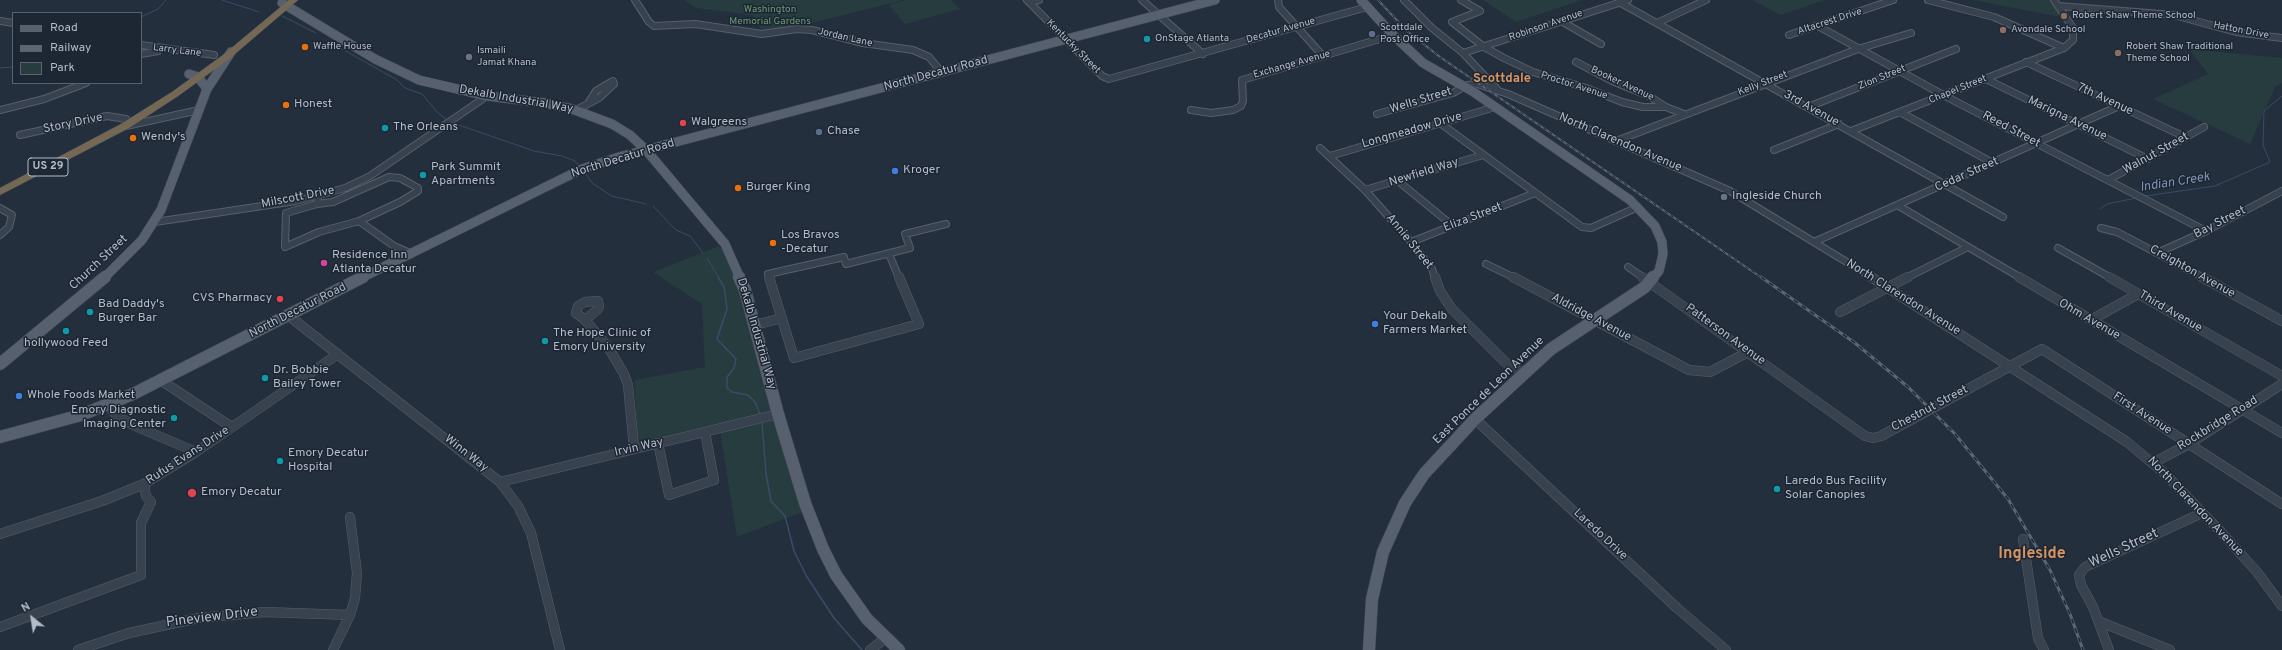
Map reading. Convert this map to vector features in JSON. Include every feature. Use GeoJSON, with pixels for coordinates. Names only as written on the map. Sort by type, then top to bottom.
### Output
{"type":"FeatureCollection","features":[{"type":"Feature","properties":{"kind":"highway","name":"US 29"},"geometry":{"type":"LineString","coordinates":[[0,192],[92,143],[125,123],[194,75],[232,52],[287,2]]}},
{"type":"Feature","properties":{"kind":"highway","name":"US 29"},"geometry":{"type":"LineString","coordinates":[[194,75],[214,55],[287,2]]}},
{"type":"Feature","properties":{"kind":"main road","name":"North Decatur Road"},"geometry":{"type":"LineString","coordinates":[[0,437],[53,424],[111,404],[162,381],[564,177],[608,161],[1215,0]]}},
{"type":"Feature","properties":{"kind":"main road","name":"Dekalb Industrial Way"},"geometry":{"type":"LineString","coordinates":[[287,2],[334,35],[406,75],[426,82],[487,96],[544,103],[576,110],[612,124],[630,135],[646,150],[725,244],[739,274],[755,325],[778,414],[804,503],[823,549],[849,595],[867,619],[899,650]]}},
{"type":"Feature","properties":{"kind":"main road","name":"East Ponce de Leon Avenue"},"geometry":{"type":"LineString","coordinates":[[1364,3],[1393,35],[1424,63],[1464,86],[1638,207],[1655,226],[1662,242],[1663,261],[1659,271],[1651,281],[1638,292],[1594,319],[1551,349],[1524,373],[1475,419],[1424,474],[1405,502],[1395,523],[1377,576],[1370,613],[1369,650]]}},
{"type":"Feature","properties":{"kind":"main road","name":"Church Street"},"geometry":{"type":"LineString","coordinates":[[0,364],[116,268],[136,248],[155,222],[208,89],[232,52]]}},
{"type":"Feature","properties":{"kind":"main road"},"geometry":{"type":"LineString","coordinates":[[194,75],[208,89]]}},
{"type":"Feature","properties":{"kind":"street","name":"Jordan Lane"},"geometry":{"type":"LineString","coordinates":[[635,0],[648,22],[654,26],[695,24],[762,34],[797,29],[812,30],[863,43],[913,50],[929,57],[942,73]]}},
{"type":"Feature","properties":{"kind":"street"},"geometry":{"type":"LineString","coordinates":[[1028,1],[1039,0]]}},
{"type":"Feature","properties":{"kind":"street"},"geometry":{"type":"LineString","coordinates":[[1142,0],[1203,54]]}},
{"type":"Feature","properties":{"kind":"street"},"geometry":{"type":"LineString","coordinates":[[1278,0],[1279,6],[1323,56]]}},
{"type":"Feature","properties":{"kind":"street"},"geometry":{"type":"LineString","coordinates":[[1404,0],[1432,28],[1464,53],[1497,90]]}},
{"type":"Feature","properties":{"kind":"street","name":"Proctor Avenue"},"geometry":{"type":"LineString","coordinates":[[1461,0],[1480,11],[1453,21],[1484,47],[1532,72],[1592,90],[1622,102],[1644,107],[1666,107],[1684,114]]}},
{"type":"Feature","properties":{"kind":"street","name":"Robinson Avenue"},"geometry":{"type":"LineString","coordinates":[[1464,53],[1628,0]]}},
{"type":"Feature","properties":{"kind":"street"},"geometry":{"type":"LineString","coordinates":[[1657,23],[1706,0]]}},
{"type":"Feature","properties":{"kind":"street","name":"Altacrest Drive"},"geometry":{"type":"LineString","coordinates":[[1789,35],[1893,0]]}},
{"type":"Feature","properties":{"kind":"street"},"geometry":{"type":"LineString","coordinates":[[1930,0],[1994,17],[2064,48],[2073,40],[2073,28],[2054,0]]}},
{"type":"Feature","properties":{"kind":"street","name":"Kentucky Street"},"geometry":{"type":"LineString","coordinates":[[1028,1],[1104,78],[1109,79],[1127,75]]}},
{"type":"Feature","properties":{"kind":"street","name":"3rd Avenue"},"geometry":{"type":"LineString","coordinates":[[1619,2],[2003,217]]}},
{"type":"Feature","properties":{"kind":"street","name":"Decatur Avenue"},"geometry":{"type":"LineString","coordinates":[[1127,75],[1297,27],[1364,3]]}},
{"type":"Feature","properties":{"kind":"street","name":"Hatton Drive"},"geometry":{"type":"LineString","coordinates":[[2059,6],[2174,15],[2236,32],[2282,38]]}},
{"type":"Feature","properties":{"kind":"street"},"geometry":{"type":"LineString","coordinates":[[0,21],[12,23]]}},
{"type":"Feature","properties":{"kind":"street"},"geometry":{"type":"LineString","coordinates":[[1561,21],[1601,44]]}},
{"type":"Feature","properties":{"kind":"street","name":"Reed Street"},"geometry":{"type":"LineString","coordinates":[[1818,26],[1945,96],[2206,231]]}},
{"type":"Feature","properties":{"kind":"street","name":"Kelly Street"},"geometry":{"type":"LineString","coordinates":[[1616,141],[1765,83],[1858,49],[1911,33]]}},
{"type":"Feature","properties":{"kind":"street","name":"Exchange Avenue"},"geometry":{"type":"LineString","coordinates":[[1191,110],[1211,113],[1233,110],[1241,106],[1243,101],[1244,89],[1242,80],[1393,35]]}},
{"type":"Feature","properties":{"kind":"street","name":"Larry Lane"},"geometry":{"type":"LineString","coordinates":[[142,45],[214,55]]}},
{"type":"Feature","properties":{"kind":"street","name":"Chapel Street"},"geometry":{"type":"LineString","coordinates":[[1851,131],[1945,96],[2026,62],[2064,48]]}},
{"type":"Feature","properties":{"kind":"street"},"geometry":{"type":"LineString","coordinates":[[142,54],[164,49]]}},
{"type":"Feature","properties":{"kind":"street","name":"Zion Street"},"geometry":{"type":"LineString","coordinates":[[1808,107],[1956,49]]}},
{"type":"Feature","properties":{"kind":"street","name":"Booker Avenue"},"geometry":{"type":"LineString","coordinates":[[1576,62],[1612,81],[1649,96],[1666,107]]}},
{"type":"Feature","properties":{"kind":"street","name":"7th Avenue"},"geometry":{"type":"LineString","coordinates":[[2026,62],[2185,137]]}},
{"type":"Feature","properties":{"kind":"street","name":"Marigna Avenue"},"geometry":{"type":"LineString","coordinates":[[1986,79],[2148,159]]}},
{"type":"Feature","properties":{"kind":"street"},"geometry":{"type":"LineString","coordinates":[[576,110],[606,92],[607,89],[614,84],[613,82],[596,92],[588,102]]}},
{"type":"Feature","properties":{"kind":"street"},"geometry":{"type":"LineString","coordinates":[[0,110],[44,99],[83,84]]}},
{"type":"Feature","properties":{"kind":"street","name":"North Clarendon Avenue"},"geometry":{"type":"LineString","coordinates":[[1464,86],[1477,84],[1497,90],[1730,191],[1887,287],[2008,367],[2114,433],[2153,463],[2202,513],[2256,572],[2282,606]]}},
{"type":"Feature","properties":{"kind":"street","name":"Wells Street"},"geometry":{"type":"LineString","coordinates":[[1377,114],[1453,93],[1464,86]]}},
{"type":"Feature","properties":{"kind":"street","name":"Milscott Drive"},"geometry":{"type":"LineString","coordinates":[[155,222],[317,200],[370,176],[487,96]]}},
{"type":"Feature","properties":{"kind":"street","name":"Cedar Street"},"geometry":{"type":"LineString","coordinates":[[1814,242],[2119,106]]}},
{"type":"Feature","properties":{"kind":"street","name":"Longmeadow Drive"},"geometry":{"type":"LineString","coordinates":[[1330,156],[1495,107]]}},
{"type":"Feature","properties":{"kind":"street"},"geometry":{"type":"LineString","coordinates":[[125,123],[199,110]]}},
{"type":"Feature","properties":{"kind":"street"},"geometry":{"type":"LineString","coordinates":[[1900,112],[1993,163]]}},
{"type":"Feature","properties":{"kind":"street","name":"Story Drive"},"geometry":{"type":"LineString","coordinates":[[20,135],[107,116],[125,123]]}},
{"type":"Feature","properties":{"kind":"street"},"geometry":{"type":"LineString","coordinates":[[1440,123],[1582,227],[1588,228],[1638,207]]}},
{"type":"Feature","properties":{"kind":"street"},"geometry":{"type":"LineString","coordinates":[[1774,150],[1839,124]]}},
{"type":"Feature","properties":{"kind":"street","name":"Walnut Street"},"geometry":{"type":"LineString","coordinates":[[2108,180],[2204,127]]}},
{"type":"Feature","properties":{"kind":"street","name":"Annie Street"},"geometry":{"type":"LineString","coordinates":[[1320,148],[1365,190],[1411,242],[1432,269],[1440,291],[1452,309],[1506,363],[1524,373]]}},
{"type":"Feature","properties":{"kind":"street","name":"Newfield Way"},"geometry":{"type":"LineString","coordinates":[[1365,190],[1483,155]]}},
{"type":"Feature","properties":{"kind":"street"},"geometry":{"type":"LineString","coordinates":[[389,177],[400,178],[418,188],[418,191],[400,202],[359,221],[319,232],[285,247],[286,213],[317,200],[333,202],[389,177]]}},
{"type":"Feature","properties":{"kind":"street"},"geometry":{"type":"LineString","coordinates":[[1398,181],[1453,226]]}},
{"type":"Feature","properties":{"kind":"street","name":"Bay Street"},"geometry":{"type":"LineString","coordinates":[[2157,253],[2206,231],[2282,191]]}},
{"type":"Feature","properties":{"kind":"street","name":"Eliza Street"},"geometry":{"type":"LineString","coordinates":[[1411,242],[1535,193]]}},
{"type":"Feature","properties":{"kind":"street","name":"Ohm Avenue"},"geometry":{"type":"LineString","coordinates":[[1897,205],[1966,248],[2282,433]]}},
{"type":"Feature","properties":{"kind":"street"},"geometry":{"type":"LineString","coordinates":[[0,208],[9,212],[12,218],[9,227],[0,235]]}},
{"type":"Feature","properties":{"kind":"street"},"geometry":{"type":"LineString","coordinates":[[359,221],[394,246],[412,254]]}},
{"type":"Feature","properties":{"kind":"street"},"geometry":{"type":"LineString","coordinates":[[889,254],[919,324],[794,358],[768,274],[844,257],[846,264],[889,254],[910,248],[905,234],[946,224]]}},
{"type":"Feature","properties":{"kind":"street","name":"Creighton Avenue"},"geometry":{"type":"LineString","coordinates":[[2101,228],[2117,232],[2282,321]]}},
{"type":"Feature","properties":{"kind":"street"},"geometry":{"type":"LineString","coordinates":[[1840,312],[1966,248]]}},
{"type":"Feature","properties":{"kind":"street","name":"Third Avenue"},"geometry":{"type":"LineString","coordinates":[[2058,248],[2282,376]]}},
{"type":"Feature","properties":{"kind":"street","name":"Aldridge Avenue"},"geometry":{"type":"LineString","coordinates":[[1486,264],[1594,319],[1689,370],[1696,372],[1710,372],[1748,352]]}},
{"type":"Feature","properties":{"kind":"street","name":"Patterson Avenue"},"geometry":{"type":"LineString","coordinates":[[1628,267],[1651,281],[1820,405]]}},
{"type":"Feature","properties":{"kind":"street"},"geometry":{"type":"LineString","coordinates":[[2091,320],[2138,294]]}},
{"type":"Feature","properties":{"kind":"street","name":"Winn Way"},"geometry":{"type":"LineString","coordinates":[[289,316],[500,482],[518,506],[531,533],[560,650]]}},
{"type":"Feature","properties":{"kind":"street"},"geometry":{"type":"LineString","coordinates":[[755,325],[782,318]]}},
{"type":"Feature","properties":{"kind":"street"},"geometry":{"type":"LineString","coordinates":[[585,320],[590,328],[617,359],[628,385],[634,448]]}},
{"type":"Feature","properties":{"kind":"street","name":"Chestnut Street"},"geometry":{"type":"LineString","coordinates":[[1820,405],[1860,434],[1870,438],[1877,437],[2042,349]]}},
{"type":"Feature","properties":{"kind":"street","name":"First Avenue"},"geometry":{"type":"LineString","coordinates":[[2042,349],[2282,504]]}},
{"type":"Feature","properties":{"kind":"street","name":"Rufus Evans Drive"},"geometry":{"type":"LineString","coordinates":[[0,534],[102,501],[144,484],[196,452],[338,354]]}},
{"type":"Feature","properties":{"kind":"street"},"geometry":{"type":"LineString","coordinates":[[162,381],[227,424],[234,426]]}},
{"type":"Feature","properties":{"kind":"street","name":"Rockbridge Road"},"geometry":{"type":"LineString","coordinates":[[2153,463],[2188,444],[2282,384]]}},
{"type":"Feature","properties":{"kind":"street"},"geometry":{"type":"LineString","coordinates":[[111,404],[111,410],[129,422],[196,452]]}},
{"type":"Feature","properties":{"kind":"street","name":"Irvin Way"},"geometry":{"type":"LineString","coordinates":[[500,482],[778,414]]}},
{"type":"Feature","properties":{"kind":"street","name":"Laredo Drive"},"geometry":{"type":"LineString","coordinates":[[1475,419],[1677,608],[1726,650]]}},
{"type":"Feature","properties":{"kind":"street"},"geometry":{"type":"LineString","coordinates":[[658,443],[669,495],[714,480],[705,432]]}},
{"type":"Feature","properties":{"kind":"street"},"geometry":{"type":"LineString","coordinates":[[0,627],[141,575],[141,523],[151,502],[146,496],[144,484]]}},
{"type":"Feature","properties":{"kind":"street","name":"Wells Street"},"geometry":{"type":"LineString","coordinates":[[2109,650],[2098,621],[2081,585],[2079,575],[2085,567],[2202,513]]}},
{"type":"Feature","properties":{"kind":"street"},"geometry":{"type":"LineString","coordinates":[[333,650],[350,616],[357,573],[350,517]]}},
{"type":"Feature","properties":{"kind":"street"},"geometry":{"type":"LineString","coordinates":[[2023,539],[2038,638],[2044,650]]}},
{"type":"Feature","properties":{"kind":"street","name":"Pineview Drive"},"geometry":{"type":"LineString","coordinates":[[78,650],[162,625],[213,616],[265,612],[350,616]]}},
{"type":"Feature","properties":{"kind":"street"},"geometry":{"type":"LineString","coordinates":[[2098,621],[2170,650]]}},
{"type":"Feature","properties":{"kind":"street"},"geometry":{"type":"LineString","coordinates":[[870,650],[886,638]]}},
{"type":"Feature","properties":{"kind":"green space","name":"Washington Memorial Gardens"},"geometry":{"type":"Polygon","coordinates":[[[684,0],[904,0],[796,27],[763,32],[752,15],[696,8],[684,0]]]}},
{"type":"Feature","properties":{"kind":"green space"},"geometry":{"type":"Polygon","coordinates":[[[907,0],[951,0],[960,9],[905,24],[889,5],[907,0]]]}},
{"type":"Feature","properties":{"kind":"green space"},"geometry":{"type":"Polygon","coordinates":[[[1483,0],[1582,0],[1516,22],[1483,0]]]}},
{"type":"Feature","properties":{"kind":"green space"},"geometry":{"type":"Polygon","coordinates":[[[1752,0],[1824,0],[1781,15],[1752,0]]]}},
{"type":"Feature","properties":{"kind":"green space"},"geometry":{"type":"Polygon","coordinates":[[[1974,0],[2054,0],[2066,18],[2019,9],[1974,0]]]}},
{"type":"Feature","properties":{"kind":"green space"},"geometry":{"type":"Polygon","coordinates":[[[2189,49],[2282,58],[2282,83],[2275,87],[2250,144],[2153,99],[2208,74],[2189,49]]]}},
{"type":"Feature","properties":{"kind":"green space"},"geometry":{"type":"Polygon","coordinates":[[[719,246],[744,274],[773,391],[810,509],[737,537],[719,425],[637,446],[635,380],[705,367],[702,304],[653,272],[719,246]]]}},
{"type":"Feature","properties":{"kind":"waterway"},"geometry":{"type":"LineString","coordinates":[[142,17],[158,9],[166,0]]}},
{"type":"Feature","properties":{"kind":"waterway"},"geometry":{"type":"LineString","coordinates":[[222,0],[259,12]]}},
{"type":"Feature","properties":{"kind":"waterway"},"geometry":{"type":"LineString","coordinates":[[282,16],[316,33]]}},
{"type":"Feature","properties":{"kind":"waterway"},"geometry":{"type":"LineString","coordinates":[[330,42],[397,80],[405,88],[422,94],[437,112],[448,121]]}},
{"type":"Feature","properties":{"kind":"waterway"},"geometry":{"type":"LineString","coordinates":[[0,68],[12,67]]}},
{"type":"Feature","properties":{"kind":"waterway","name":"Indian Creek"},"geometry":{"type":"LineString","coordinates":[[2145,196],[2215,186],[2270,162],[2263,145],[2264,111],[2282,96]]}},
{"type":"Feature","properties":{"kind":"waterway"},"geometry":{"type":"LineString","coordinates":[[453,123],[534,151],[562,156],[575,161],[579,166]]}},
{"type":"Feature","properties":{"kind":"waterway"},"geometry":{"type":"LineString","coordinates":[[584,171],[592,183],[612,196],[646,204]]}},
{"type":"Feature","properties":{"kind":"waterway","name":"Indian Creek"},"geometry":{"type":"LineString","coordinates":[[2100,209],[2107,204],[2136,198]]}},
{"type":"Feature","properties":{"kind":"waterway"},"geometry":{"type":"LineString","coordinates":[[653,206],[676,230],[690,236],[703,253]]}},
{"type":"Feature","properties":{"kind":"waterway"},"geometry":{"type":"LineString","coordinates":[[707,258],[719,278]]}},
{"type":"Feature","properties":{"kind":"waterway"},"geometry":{"type":"LineString","coordinates":[[718,277],[724,287],[727,309],[717,339],[736,359],[734,368],[727,377],[727,388],[732,392],[748,395],[755,402],[760,414]]}},
{"type":"Feature","properties":{"kind":"waterway"},"geometry":{"type":"LineString","coordinates":[[762,422],[766,474],[771,501],[785,516],[794,551],[807,577],[834,618],[862,650]]}},
{"type":"Feature","properties":{"kind":"railway"},"geometry":{"type":"LineString","coordinates":[[1378,0],[1407,31],[1440,57],[1762,278]]}},
{"type":"Feature","properties":{"kind":"railway"},"geometry":{"type":"LineString","coordinates":[[1761,277],[1855,343],[1908,387],[1955,434],[2008,499],[2050,570],[2070,614],[2083,650]]}},
{"type":"Feature","properties":{"kind":"place","name":"Robert Shaw Theme School"},"geometry":{"type":"Point","coordinates":[2064,16]}},
{"type":"Feature","properties":{"kind":"place","name":"Avondale School"},"geometry":{"type":"Point","coordinates":[2003,30]}},
{"type":"Feature","properties":{"kind":"place","name":"Scottdale Post Office"},"geometry":{"type":"Point","coordinates":[1372,34]}},
{"type":"Feature","properties":{"kind":"place","name":"OnStage Atlanta"},"geometry":{"type":"Point","coordinates":[1147,39]}},
{"type":"Feature","properties":{"kind":"place","name":"Waffle House"},"geometry":{"type":"Point","coordinates":[305,47]}},
{"type":"Feature","properties":{"kind":"place","name":"Robert Shaw Traditional Theme School"},"geometry":{"type":"Point","coordinates":[2118,53]}},
{"type":"Feature","properties":{"kind":"place","name":"Ismaili Jamat Khana"},"geometry":{"type":"Point","coordinates":[469,57]}},
{"type":"Feature","properties":{"kind":"place","name":"Honest"},"geometry":{"type":"Point","coordinates":[286,105]}},
{"type":"Feature","properties":{"kind":"place","name":"Walgreens"},"geometry":{"type":"Point","coordinates":[683,123]}},
{"type":"Feature","properties":{"kind":"place","name":"The Orleans"},"geometry":{"type":"Point","coordinates":[385,128]}},
{"type":"Feature","properties":{"kind":"place","name":"Chase"},"geometry":{"type":"Point","coordinates":[819,132]}},
{"type":"Feature","properties":{"kind":"place","name":"Wendy's"},"geometry":{"type":"Point","coordinates":[133,138]}},
{"type":"Feature","properties":{"kind":"place","name":"Kroger"},"geometry":{"type":"Point","coordinates":[895,171]}},
{"type":"Feature","properties":{"kind":"place","name":"Park Summit Apartments"},"geometry":{"type":"Point","coordinates":[423,175]}},
{"type":"Feature","properties":{"kind":"place","name":"Burger King"},"geometry":{"type":"Point","coordinates":[738,188]}},
{"type":"Feature","properties":{"kind":"place","name":"Ingleside Church"},"geometry":{"type":"Point","coordinates":[1724,197]}},
{"type":"Feature","properties":{"kind":"place","name":"Los Bravos -Decatur"},"geometry":{"type":"Point","coordinates":[773,243]}},
{"type":"Feature","properties":{"kind":"place","name":"Residence Inn Atlanta Decatur"},"geometry":{"type":"Point","coordinates":[324,263]}},
{"type":"Feature","properties":{"kind":"place","name":"CVS Pharmacy"},"geometry":{"type":"Point","coordinates":[280,299]}},
{"type":"Feature","properties":{"kind":"place","name":"Bad Daddy's Burger Bar"},"geometry":{"type":"Point","coordinates":[90,312]}},
{"type":"Feature","properties":{"kind":"place","name":"Your Dekalb Farmers Market"},"geometry":{"type":"Point","coordinates":[1375,324]}},
{"type":"Feature","properties":{"kind":"place","name":"hollywood Feed"},"geometry":{"type":"Point","coordinates":[66,331]}},
{"type":"Feature","properties":{"kind":"place","name":"The Hope Clinic of Emory University"},"geometry":{"type":"Point","coordinates":[545,341]}},
{"type":"Feature","properties":{"kind":"place","name":"Dr. Bobbie Bailey Tower"},"geometry":{"type":"Point","coordinates":[265,378]}},
{"type":"Feature","properties":{"kind":"place","name":"Whole Foods Market"},"geometry":{"type":"Point","coordinates":[19,396]}},
{"type":"Feature","properties":{"kind":"place","name":"Emory Diagnostic Imaging Center"},"geometry":{"type":"Point","coordinates":[174,418]}},
{"type":"Feature","properties":{"kind":"place","name":"Emory Decatur Hospital"},"geometry":{"type":"Point","coordinates":[280,461]}},
{"type":"Feature","properties":{"kind":"place","name":"Laredo Bus Facility Solar Canopies"},"geometry":{"type":"Point","coordinates":[1777,489]}},
{"type":"Feature","properties":{"kind":"place","name":"Emory Decatur"},"geometry":{"type":"Point","coordinates":[192,493]}},
{"type":"Feature","properties":{"kind":"district","name":"Scottdale"},"geometry":{"type":"Point","coordinates":[1502,79]}},
{"type":"Feature","properties":{"kind":"district","name":"Ingleside"},"geometry":{"type":"Point","coordinates":[2032,555]}}]}
